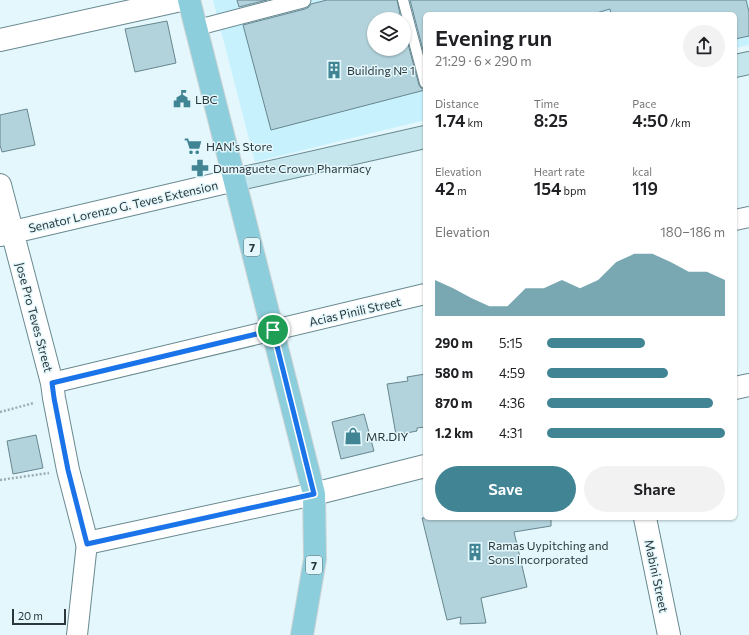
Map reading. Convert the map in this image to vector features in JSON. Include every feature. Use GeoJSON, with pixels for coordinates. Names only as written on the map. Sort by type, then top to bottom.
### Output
{"type":"FeatureCollection","features":[{"type":"Feature","properties":{"kind":"main road","name":"7"},"geometry":{"type":"LineString","coordinates":[[190,0],[314,494],[315,559],[302,635]]}},
{"type":"Feature","properties":{"kind":"main road"},"geometry":{"type":"LineString","coordinates":[[737,66],[749,63]]}},
{"type":"Feature","properties":{"kind":"main road"},"geometry":{"type":"LineString","coordinates":[[235,180],[423,137]]}},
{"type":"Feature","properties":{"kind":"street"},"geometry":{"type":"LineString","coordinates":[[0,40],[181,0]]}},
{"type":"Feature","properties":{"kind":"street"},"geometry":{"type":"LineString","coordinates":[[196,28],[302,0]]}},
{"type":"Feature","properties":{"kind":"street","name":"Senator Lorenzo G. Teves Extension"},"geometry":{"type":"LineString","coordinates":[[6,233],[235,180]]}},
{"type":"Feature","properties":{"kind":"street","name":"Jose Pro Teves Street"},"geometry":{"type":"LineString","coordinates":[[0,185],[6,233],[53,390],[68,470],[87,544]]}},
{"type":"Feature","properties":{"kind":"street"},"geometry":{"type":"LineString","coordinates":[[737,220],[749,217]]}},
{"type":"Feature","properties":{"kind":"street","name":"Acias Pinili Street"},"geometry":{"type":"LineString","coordinates":[[53,390],[273,330],[423,294]]}},
{"type":"Feature","properties":{"kind":"street"},"geometry":{"type":"LineString","coordinates":[[737,388],[749,385]]}},
{"type":"Feature","properties":{"kind":"street"},"geometry":{"type":"LineString","coordinates":[[77,635],[87,544],[314,494],[423,467]]}},
{"type":"Feature","properties":{"kind":"street","name":"Mabini Street"},"geometry":{"type":"LineString","coordinates":[[644,520],[669,635]]}},
{"type":"Feature","properties":{"kind":"lane"},"geometry":{"type":"LineString","coordinates":[[403,0],[423,75]]}},
{"type":"Feature","properties":{"kind":"path"},"geometry":{"type":"LineString","coordinates":[[0,412],[53,390]]}},
{"type":"Feature","properties":{"kind":"path"},"geometry":{"type":"LineString","coordinates":[[0,480],[68,470]]}},
{"type":"Feature","properties":{"kind":"shaded area"},"geometry":{"type":"Polygon","coordinates":[[[213,0],[749,0],[749,45],[737,48],[737,12],[423,12],[423,120],[255,162],[213,0]]]}},
{"type":"Feature","properties":{"kind":"building"},"geometry":{"type":"Polygon","coordinates":[[[237,0],[267,0],[239,7],[237,0]]]}},
{"type":"Feature","properties":{"kind":"building","name":"Building № 1"},"geometry":{"type":"Polygon","coordinates":[[[327,0],[397,0],[400,12],[367,12],[367,56],[411,55],[419,85],[423,91],[271,130],[243,25],[309,7],[311,4],[327,0]]]}},
{"type":"Feature","properties":{"kind":"building"},"geometry":{"type":"Polygon","coordinates":[[[410,0],[746,0],[749,12],[749,36],[737,39],[737,12],[611,12],[610,9],[600,12],[423,12],[423,50],[410,0]]]}},
{"type":"Feature","properties":{"kind":"building"},"geometry":{"type":"Polygon","coordinates":[[[167,21],[176,63],[135,72],[125,29],[167,21]]]}},
{"type":"Feature","properties":{"kind":"building"},"geometry":{"type":"Polygon","coordinates":[[[27,109],[35,145],[2,152],[0,145],[0,115],[27,109]]]}},
{"type":"Feature","properties":{"kind":"building"},"geometry":{"type":"Polygon","coordinates":[[[423,374],[423,427],[417,428],[417,431],[396,435],[387,384],[408,381],[407,377],[423,374]]]}},
{"type":"Feature","properties":{"kind":"building","name":"MR.DIY"},"geometry":{"type":"Polygon","coordinates":[[[364,414],[374,451],[341,459],[332,422],[364,414]]]}},
{"type":"Feature","properties":{"kind":"building"},"geometry":{"type":"Polygon","coordinates":[[[36,435],[43,468],[13,474],[7,441],[36,435]]]}},
{"type":"Feature","properties":{"kind":"building","name":"Ramas Uypitching and Sons Incorporated"},"geometry":{"type":"Polygon","coordinates":[[[422,518],[423,520],[551,520],[551,526],[514,532],[527,587],[481,598],[486,623],[460,624],[461,617],[447,620],[422,518]]]}},
{"type":"Feature","properties":{"kind":"place","name":"Building № 1"},"geometry":{"type":"Point","coordinates":[334,70]}},
{"type":"Feature","properties":{"kind":"place","name":"LBC"},"geometry":{"type":"Point","coordinates":[182,99]}},
{"type":"Feature","properties":{"kind":"place","name":"HAN's Store"},"geometry":{"type":"Point","coordinates":[193,146]}},
{"type":"Feature","properties":{"kind":"place","name":"Dumaguete Crown Pharmacy"},"geometry":{"type":"Point","coordinates":[200,168]}},
{"type":"Feature","properties":{"kind":"place","name":"MR.DIY"},"geometry":{"type":"Point","coordinates":[353,436]}},
{"type":"Feature","properties":{"kind":"place","name":"Ramas Uypitching and Sons Incorporated"},"geometry":{"type":"Point","coordinates":[475,552]}},
{"type":"Feature","properties":{"kind":"route"},"geometry":{"type":"LineString","coordinates":[[273,330],[314,494],[87,544],[68,470],[52,383],[273,330]]}}]}
